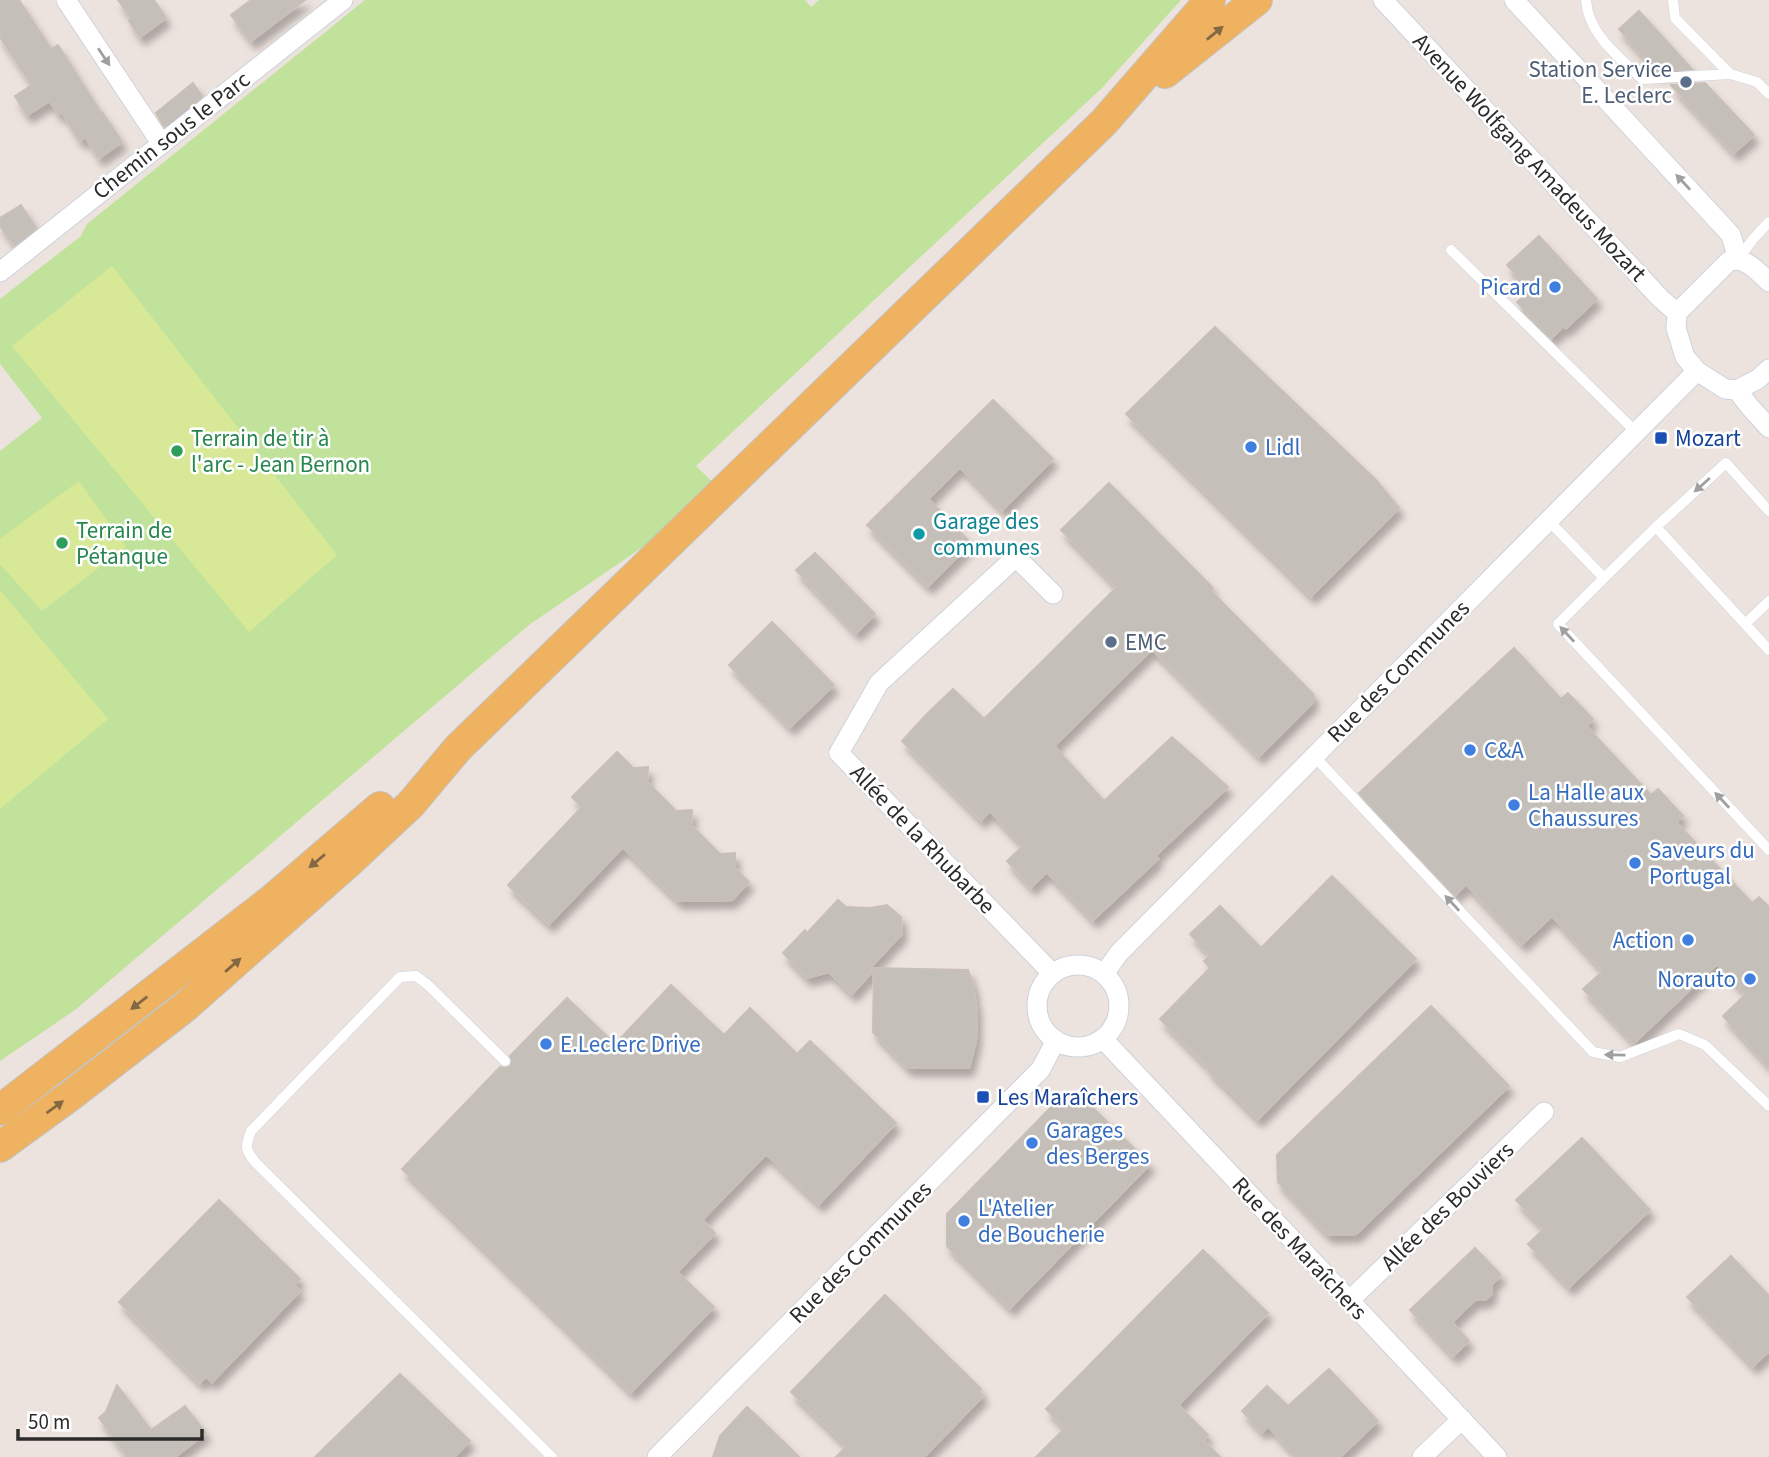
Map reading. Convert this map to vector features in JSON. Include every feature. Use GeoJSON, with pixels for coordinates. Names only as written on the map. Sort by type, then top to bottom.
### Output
{"type":"FeatureCollection","features":[{"type":"Feature","properties":{"kind":"main road"},"geometry":{"type":"LineString","coordinates":[[0,1146],[185,1007],[411,804],[458,748],[1104,122],[1210,0]]}},
{"type":"Feature","properties":{"kind":"main road"},"geometry":{"type":"LineString","coordinates":[[1104,122],[1257,0]]}},
{"type":"Feature","properties":{"kind":"main road"},"geometry":{"type":"LineString","coordinates":[[0,1110],[274,898],[400,790],[458,748]]}},
{"type":"Feature","properties":{"kind":"street"},"geometry":{"type":"LineString","coordinates":[[66,0],[161,143]]}},
{"type":"Feature","properties":{"kind":"street","name":"Chemin sous le Parc"},"geometry":{"type":"LineString","coordinates":[[0,272],[343,0]]}},
{"type":"Feature","properties":{"kind":"street","name":"Avenue Wolfgang Amadeus Mozart"},"geometry":{"type":"LineString","coordinates":[[1384,0],[1660,298],[1677,313]]}},
{"type":"Feature","properties":{"kind":"street"},"geometry":{"type":"LineString","coordinates":[[1514,0],[1731,235],[1738,259]]}},
{"type":"Feature","properties":{"kind":"street"},"geometry":{"type":"LineString","coordinates":[[1769,282],[1747,262],[1738,259],[1729,261],[1677,313],[1676,328],[1685,357],[1697,371],[1725,389],[1737,390],[1758,379],[1769,369]]}},
{"type":"Feature","properties":{"kind":"street","name":"Rue des Communes"},"geometry":{"type":"LineString","coordinates":[[1104,974],[1119,953],[1697,371]]}},
{"type":"Feature","properties":{"kind":"street"},"geometry":{"type":"LineString","coordinates":[[1737,390],[1769,428]]}},
{"type":"Feature","properties":{"kind":"street","name":"Allée de la Rhubarbe"},"geometry":{"type":"LineString","coordinates":[[1053,594],[1016,557],[878,683],[839,753],[1053,974]]}},
{"type":"Feature","properties":{"kind":"street"},"geometry":{"type":"LineString","coordinates":[[1079,965],[1104,974],[1118,994],[1117,1019],[1112,1030],[1092,1045],[1068,1046],[1056,1041],[1042,1024],[1038,1014],[1040,992],[1045,982],[1065,968],[1079,965]]}},
{"type":"Feature","properties":{"kind":"street","name":"Rue des Maraîchers"},"geometry":{"type":"LineString","coordinates":[[1103,1039],[1497,1457]]}},
{"type":"Feature","properties":{"kind":"street","name":"Rue des Communes"},"geometry":{"type":"LineString","coordinates":[[657,1457],[1041,1069],[1056,1041]]}},
{"type":"Feature","properties":{"kind":"street","name":"Allée des Bouviers"},"geometry":{"type":"LineString","coordinates":[[1350,1300],[1544,1112]]}},
{"type":"Feature","properties":{"kind":"street"},"geometry":{"type":"LineString","coordinates":[[1422,1457],[1462,1419]]}},
{"type":"Feature","properties":{"kind":"lane"},"geometry":{"type":"LineString","coordinates":[[1586,0],[1587,10],[1601,38],[1642,79],[1730,74],[1757,82],[1769,94]]}},
{"type":"Feature","properties":{"kind":"lane"},"geometry":{"type":"LineString","coordinates":[[1673,0],[1675,18],[1730,74]]}},
{"type":"Feature","properties":{"kind":"lane"},"geometry":{"type":"LineString","coordinates":[[1738,259],[1769,222]]}},
{"type":"Feature","properties":{"kind":"lane"},"geometry":{"type":"LineString","coordinates":[[1451,250],[1636,432]]}},
{"type":"Feature","properties":{"kind":"lane"},"geometry":{"type":"LineString","coordinates":[[1769,511],[1726,463],[1656,527],[1558,624],[1769,850]]}},
{"type":"Feature","properties":{"kind":"lane"},"geometry":{"type":"LineString","coordinates":[[1548,520],[1604,578]]}},
{"type":"Feature","properties":{"kind":"lane"},"geometry":{"type":"LineString","coordinates":[[1656,527],[1769,650]]}},
{"type":"Feature","properties":{"kind":"lane"},"geometry":{"type":"LineString","coordinates":[[1745,624],[1769,601]]}},
{"type":"Feature","properties":{"kind":"lane"},"geometry":{"type":"LineString","coordinates":[[1314,757],[1593,1052],[1620,1058],[1679,1034],[1705,1045],[1769,1107]]}},
{"type":"Feature","properties":{"kind":"lane"},"geometry":{"type":"LineString","coordinates":[[505,1061],[428,985],[416,976],[400,976],[251,1131],[246,1145],[247,1152],[255,1162],[552,1457]]}},
{"type":"Feature","properties":{"kind":"green space"},"geometry":{"type":"Polygon","coordinates":[[[365,0],[805,0],[811,7],[819,0],[1181,0],[1102,88],[696,466],[723,492],[529,625],[75,1010],[0,1061],[0,451],[42,418],[0,364],[0,299],[81,236],[87,224],[365,0]]]}},
{"type":"Feature","properties":{"kind":"green space","name":"Terrain de tir à l'arc - Jean Bernon"},"geometry":{"type":"Polygon","coordinates":[[[112,266],[337,555],[249,632],[12,346],[112,266]]]}},
{"type":"Feature","properties":{"kind":"green space","name":"Terrain de Pétanque"},"geometry":{"type":"Polygon","coordinates":[[[79,481],[126,547],[42,611],[0,564],[0,539],[79,481]]]}},
{"type":"Feature","properties":{"kind":"green space"},"geometry":{"type":"Polygon","coordinates":[[[0,590],[108,719],[0,809],[0,590]]]}},
{"type":"Feature","properties":{"kind":"building"},"geometry":{"type":"Polygon","coordinates":[[[0,0],[19,0],[51,49],[58,45],[122,142],[99,158],[85,137],[80,141],[62,112],[58,114],[50,101],[27,115],[15,96],[32,85],[0,37],[0,0]]]}},
{"type":"Feature","properties":{"kind":"building"},"geometry":{"type":"Polygon","coordinates":[[[118,0],[154,0],[166,18],[140,37],[129,21],[132,19],[118,0]]]}},
{"type":"Feature","properties":{"kind":"building"},"geometry":{"type":"Polygon","coordinates":[[[251,0],[305,0],[251,41],[231,15],[251,0]]]}},
{"type":"Feature","properties":{"kind":"building"},"geometry":{"type":"Polygon","coordinates":[[[1639,11],[1692,69],[1657,71],[1619,29],[1639,11]]]}},
{"type":"Feature","properties":{"kind":"building"},"geometry":{"type":"Polygon","coordinates":[[[193,83],[202,96],[164,126],[156,113],[193,83]]]}},
{"type":"Feature","properties":{"kind":"building"},"geometry":{"type":"Polygon","coordinates":[[[1705,83],[1754,135],[1734,153],[1671,85],[1705,83]]]}},
{"type":"Feature","properties":{"kind":"building"},"geometry":{"type":"Polygon","coordinates":[[[21,205],[36,228],[15,245],[0,226],[0,218],[21,205]]]}},
{"type":"Feature","properties":{"kind":"building","name":"Picard"},"geometry":{"type":"Polygon","coordinates":[[[1539,236],[1597,299],[1551,338],[1517,302],[1531,290],[1507,265],[1539,236]]]}},
{"type":"Feature","properties":{"kind":"building","name":"Lidl"},"geometry":{"type":"Polygon","coordinates":[[[1215,327],[1376,480],[1399,508],[1311,596],[1126,414],[1215,327]]]}},
{"type":"Feature","properties":{"kind":"building"},"geometry":{"type":"Polygon","coordinates":[[[993,400],[1053,459],[1002,510],[960,467],[928,499],[971,543],[928,586],[867,525],[993,400]]]}},
{"type":"Feature","properties":{"kind":"building"},"geometry":{"type":"Polygon","coordinates":[[[1109,483],[1313,694],[1313,702],[1259,756],[1152,649],[1054,746],[1104,801],[1172,737],[1228,787],[1155,856],[1158,859],[1093,920],[1047,872],[1031,887],[1007,861],[1023,846],[990,811],[981,820],[902,741],[953,689],[984,719],[1117,587],[1061,530],[1109,483]]]}},
{"type":"Feature","properties":{"kind":"building"},"geometry":{"type":"Polygon","coordinates":[[[815,553],[875,614],[856,633],[796,570],[815,553]]]}},
{"type":"Feature","properties":{"kind":"building"},"geometry":{"type":"Polygon","coordinates":[[[772,622],[834,685],[790,727],[729,665],[772,622]]]}},
{"type":"Feature","properties":{"kind":"building"},"geometry":{"type":"Polygon","coordinates":[[[1514,648],[1561,699],[1568,693],[1593,719],[1586,726],[1651,795],[1658,789],[1683,816],[1676,822],[1752,903],[1759,897],[1769,907],[1769,1066],[1723,1016],[1746,994],[1717,964],[1634,1043],[1583,989],[1603,971],[1552,916],[1522,944],[1466,884],[1455,895],[1359,793],[1514,648]]]}},
{"type":"Feature","properties":{"kind":"building"},"geometry":{"type":"Polygon","coordinates":[[[617,752],[633,768],[648,767],[647,782],[676,811],[692,810],[691,825],[720,854],[735,853],[735,868],[749,882],[732,900],[678,901],[623,847],[549,924],[508,885],[582,807],[572,797],[617,752]]]}},
{"type":"Feature","properties":{"kind":"building"},"geometry":{"type":"Polygon","coordinates":[[[1332,876],[1416,959],[1258,1119],[1160,1019],[1210,968],[1204,961],[1210,955],[1190,934],[1220,906],[1261,948],[1332,876]]]}},
{"type":"Feature","properties":{"kind":"building"},"geometry":{"type":"Polygon","coordinates":[[[838,900],[846,907],[870,908],[887,905],[901,917],[902,934],[870,968],[968,970],[977,1012],[976,1041],[969,1068],[908,1068],[873,1032],[874,970],[852,994],[829,972],[807,978],[783,953],[805,930],[807,933],[838,900]]]}},
{"type":"Feature","properties":{"kind":"building"},"geometry":{"type":"Polygon","coordinates":[[[671,985],[724,1035],[750,1008],[797,1054],[810,1041],[896,1123],[819,1204],[766,1154],[702,1220],[715,1233],[677,1272],[714,1307],[631,1392],[402,1169],[500,1067],[511,1066],[510,1056],[567,998],[615,1044],[671,985]]]}},
{"type":"Feature","properties":{"kind":"building"},"geometry":{"type":"Polygon","coordinates":[[[1431,1006],[1509,1086],[1356,1234],[1328,1235],[1278,1182],[1277,1155],[1431,1006]]]}},
{"type":"Feature","properties":{"kind":"building"},"geometry":{"type":"Polygon","coordinates":[[[1088,1103],[1150,1164],[1010,1308],[947,1246],[947,1214],[1054,1104],[1088,1103]]]}},
{"type":"Feature","properties":{"kind":"building"},"geometry":{"type":"Polygon","coordinates":[[[1582,1138],[1650,1210],[1569,1287],[1528,1244],[1544,1229],[1516,1200],[1582,1138]]]}},
{"type":"Feature","properties":{"kind":"building"},"geometry":{"type":"Polygon","coordinates":[[[219,1200],[300,1279],[294,1285],[300,1291],[212,1382],[206,1376],[200,1383],[119,1302],[219,1200]]]}},
{"type":"Feature","properties":{"kind":"building"},"geometry":{"type":"Polygon","coordinates":[[[1475,1248],[1501,1275],[1492,1284],[1492,1294],[1485,1300],[1475,1300],[1452,1322],[1469,1341],[1453,1356],[1410,1310],[1475,1248]]]}},
{"type":"Feature","properties":{"kind":"building"},"geometry":{"type":"Polygon","coordinates":[[[1203,1250],[1268,1313],[1178,1405],[1208,1435],[1203,1440],[1220,1457],[1036,1457],[1065,1428],[1046,1409],[1203,1250]]]}},
{"type":"Feature","properties":{"kind":"building"},"geometry":{"type":"Polygon","coordinates":[[[1731,1256],[1769,1296],[1769,1351],[1753,1366],[1687,1297],[1731,1256]]]}},
{"type":"Feature","properties":{"kind":"building"},"geometry":{"type":"Polygon","coordinates":[[[885,1295],[981,1389],[979,1392],[983,1396],[924,1457],[836,1457],[847,1446],[791,1392],[885,1295]]]}},
{"type":"Feature","properties":{"kind":"building"},"geometry":{"type":"Polygon","coordinates":[[[1329,1369],[1378,1421],[1340,1457],[1297,1457],[1268,1426],[1262,1432],[1242,1411],[1267,1386],[1288,1406],[1329,1369]]]}},
{"type":"Feature","properties":{"kind":"building"},"geometry":{"type":"Polygon","coordinates":[[[400,1374],[470,1441],[454,1457],[315,1457],[400,1374]]]}},
{"type":"Feature","properties":{"kind":"building"},"geometry":{"type":"Polygon","coordinates":[[[117,1385],[151,1430],[185,1406],[206,1433],[175,1457],[128,1457],[99,1418],[106,1412],[117,1385]]]}},
{"type":"Feature","properties":{"kind":"building"},"geometry":{"type":"Polygon","coordinates":[[[747,1407],[799,1457],[713,1457],[720,1436],[747,1407]]]}},
{"type":"Feature","properties":{"kind":"place","name":"Station Service E. Leclerc"},"geometry":{"type":"Point","coordinates":[1686,82]}},
{"type":"Feature","properties":{"kind":"place","name":"Picard"},"geometry":{"type":"Point","coordinates":[1555,287]}},
{"type":"Feature","properties":{"kind":"place","name":"Mozart"},"geometry":{"type":"Point","coordinates":[1661,438]}},
{"type":"Feature","properties":{"kind":"place","name":"Lidl"},"geometry":{"type":"Point","coordinates":[1251,447]}},
{"type":"Feature","properties":{"kind":"place","name":"Terrain de tir à l'arc - Jean Bernon"},"geometry":{"type":"Point","coordinates":[177,451]}},
{"type":"Feature","properties":{"kind":"place","name":"Garage des communes"},"geometry":{"type":"Point","coordinates":[919,534]}},
{"type":"Feature","properties":{"kind":"place","name":"Terrain de Pétanque"},"geometry":{"type":"Point","coordinates":[62,543]}},
{"type":"Feature","properties":{"kind":"place","name":"EMC"},"geometry":{"type":"Point","coordinates":[1111,642]}},
{"type":"Feature","properties":{"kind":"place","name":"C&A"},"geometry":{"type":"Point","coordinates":[1470,750]}},
{"type":"Feature","properties":{"kind":"place","name":"La Halle aux Chaussures"},"geometry":{"type":"Point","coordinates":[1514,805]}},
{"type":"Feature","properties":{"kind":"place","name":"Saveurs du Portugal"},"geometry":{"type":"Point","coordinates":[1635,863]}},
{"type":"Feature","properties":{"kind":"place","name":"Action"},"geometry":{"type":"Point","coordinates":[1688,940]}},
{"type":"Feature","properties":{"kind":"place","name":"Norauto"},"geometry":{"type":"Point","coordinates":[1750,979]}},
{"type":"Feature","properties":{"kind":"place","name":"E.Leclerc Drive"},"geometry":{"type":"Point","coordinates":[546,1044]}},
{"type":"Feature","properties":{"kind":"place","name":"Les Maraîchers"},"geometry":{"type":"Point","coordinates":[983,1097]}},
{"type":"Feature","properties":{"kind":"place","name":"Garages des Berges"},"geometry":{"type":"Point","coordinates":[1032,1143]}},
{"type":"Feature","properties":{"kind":"place","name":"L'Atelier de Boucherie"},"geometry":{"type":"Point","coordinates":[964,1221]}}]}
